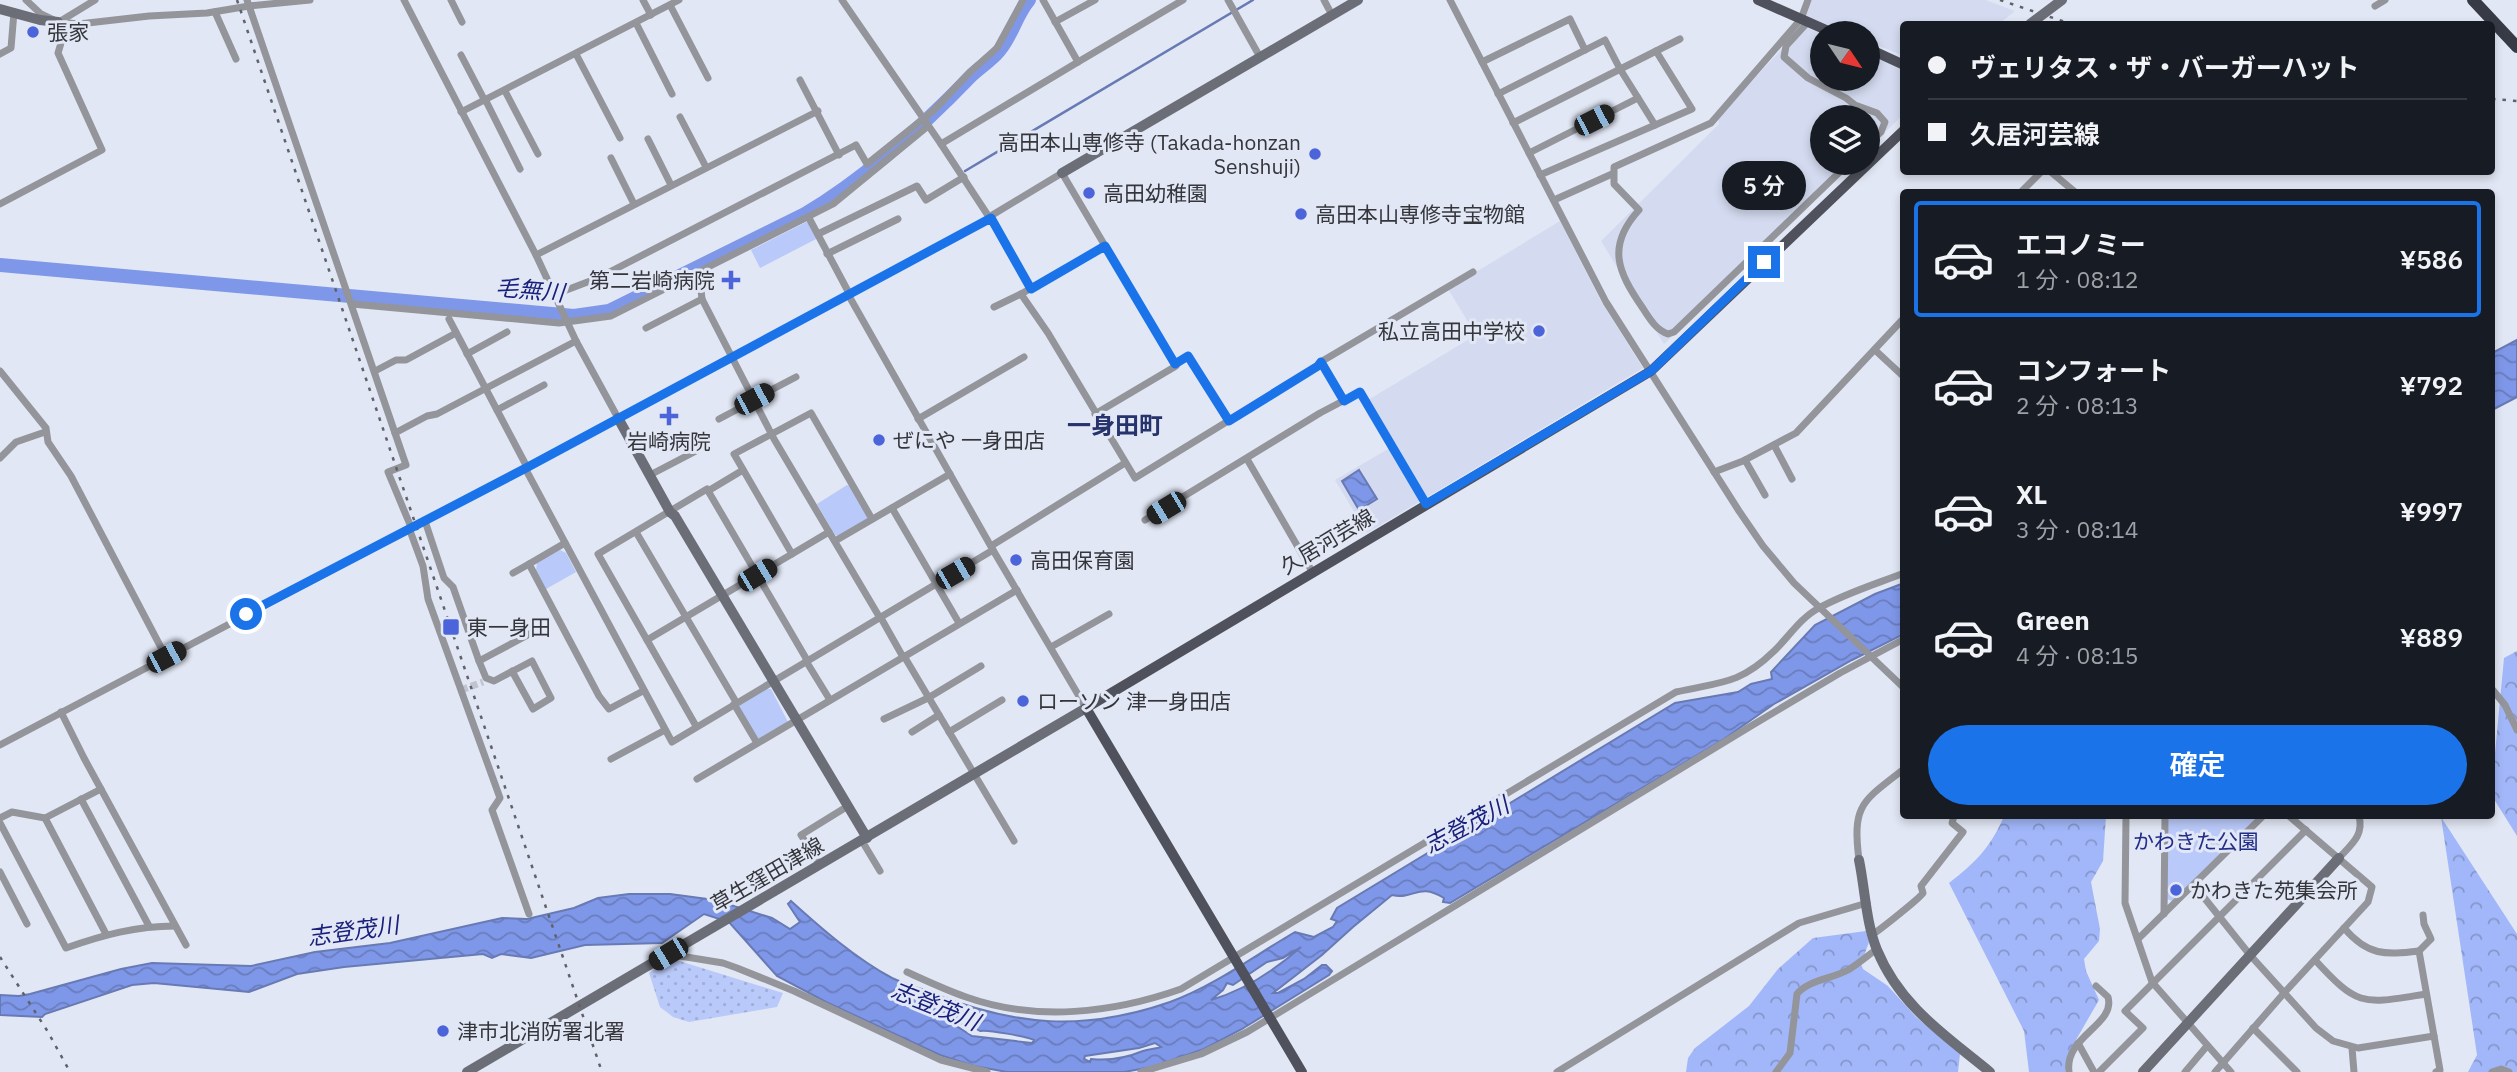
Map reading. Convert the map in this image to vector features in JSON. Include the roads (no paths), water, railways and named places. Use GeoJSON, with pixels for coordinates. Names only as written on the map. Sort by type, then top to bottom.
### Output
{"type":"FeatureCollection","features":[{"type":"Feature","properties":{"kind":"highway"},"geometry":{"type":"LineString","coordinates":[[2473,0],[2492,21]]}},
{"type":"Feature","properties":{"kind":"highway"},"geometry":{"type":"LineString","coordinates":[[2495,24],[2517,47]]}},
{"type":"Feature","properties":{"kind":"main road"},"geometry":{"type":"LineString","coordinates":[[1758,0],[1810,23]]}},
{"type":"Feature","properties":{"kind":"main road"},"geometry":{"type":"LineString","coordinates":[[1880,54],[1900,63]]}},
{"type":"Feature","properties":{"kind":"main road","name":"久居河芸線"},"geometry":{"type":"LineString","coordinates":[[1086,708],[1651,371],[1900,134]]}},
{"type":"Feature","properties":{"kind":"main road"},"geometry":{"type":"LineString","coordinates":[[1086,708],[1302,1072]]}},
{"type":"Feature","properties":{"kind":"street"},"geometry":{"type":"LineString","coordinates":[[26,0],[41,17]]}},
{"type":"Feature","properties":{"kind":"street"},"geometry":{"type":"LineString","coordinates":[[0,204],[102,150],[58,53],[63,23],[95,0]]}},
{"type":"Feature","properties":{"kind":"street"},"geometry":{"type":"LineString","coordinates":[[0,9],[79,24],[215,12],[248,3],[310,0]]}},
{"type":"Feature","properties":{"kind":"street"},"geometry":{"type":"LineString","coordinates":[[404,0],[536,255],[576,341],[618,418],[670,512],[723,595],[848,806],[880,871]]}},
{"type":"Feature","properties":{"kind":"street"},"geometry":{"type":"LineString","coordinates":[[451,0],[461,22]]}},
{"type":"Feature","properties":{"kind":"street"},"geometry":{"type":"LineString","coordinates":[[643,0],[651,15]]}},
{"type":"Feature","properties":{"kind":"street"},"geometry":{"type":"LineString","coordinates":[[461,112],[679,0]]}},
{"type":"Feature","properties":{"kind":"street"},"geometry":{"type":"LineString","coordinates":[[842,0],[991,218],[1031,289]]}},
{"type":"Feature","properties":{"kind":"street"},"geometry":{"type":"LineString","coordinates":[[352,304],[559,323],[591,321],[611,316],[833,204],[925,121],[970,72],[997,48],[1023,0]]}},
{"type":"Feature","properties":{"kind":"street"},"geometry":{"type":"LineString","coordinates":[[1043,0],[1078,62]]}},
{"type":"Feature","properties":{"kind":"street"},"geometry":{"type":"LineString","coordinates":[[1055,22],[1095,0]]}},
{"type":"Feature","properties":{"kind":"street"},"geometry":{"type":"LineString","coordinates":[[941,144],[1183,0]]}},
{"type":"Feature","properties":{"kind":"street"},"geometry":{"type":"LineString","coordinates":[[1228,0],[1260,57]]}},
{"type":"Feature","properties":{"kind":"street"},"geometry":{"type":"LineString","coordinates":[[1324,0],[1332,15]]}},
{"type":"Feature","properties":{"kind":"street"},"geometry":{"type":"LineString","coordinates":[[0,745],[991,218],[1062,173],[1358,0]]}},
{"type":"Feature","properties":{"kind":"street"},"geometry":{"type":"LineString","coordinates":[[1450,0],[1606,302],[1714,472],[1763,546],[1820,609],[1900,684]]}},
{"type":"Feature","properties":{"kind":"street"},"geometry":{"type":"LineString","coordinates":[[1808,0],[1805,21],[1786,46],[1784,57],[1808,78],[1855,105]]}},
{"type":"Feature","properties":{"kind":"street"},"geometry":{"type":"LineString","coordinates":[[2034,21],[2062,0]]}},
{"type":"Feature","properties":{"kind":"street"},"geometry":{"type":"LineString","coordinates":[[2375,6],[2385,0]]}},
{"type":"Feature","properties":{"kind":"street"},"geometry":{"type":"LineString","coordinates":[[248,3],[406,465],[388,472],[410,528],[427,583],[428,599],[500,797],[492,810],[529,914]]}},
{"type":"Feature","properties":{"kind":"street"},"geometry":{"type":"LineString","coordinates":[[670,5],[708,78]]}},
{"type":"Feature","properties":{"kind":"street"},"geometry":{"type":"LineString","coordinates":[[0,54],[12,48],[14,12]]}},
{"type":"Feature","properties":{"kind":"street"},"geometry":{"type":"LineString","coordinates":[[215,12],[236,59]]}},
{"type":"Feature","properties":{"kind":"street"},"geometry":{"type":"LineString","coordinates":[[1482,62],[1570,19],[1585,50]]}},
{"type":"Feature","properties":{"kind":"street"},"geometry":{"type":"LineString","coordinates":[[1805,21],[1711,123],[1614,167],[1614,184],[1639,210],[1620,239],[1618,262],[1626,283],[1654,324],[1662,332],[1674,332],[1837,175]]}},
{"type":"Feature","properties":{"kind":"street"},"geometry":{"type":"LineString","coordinates":[[636,23],[672,94]]}},
{"type":"Feature","properties":{"kind":"street"},"geometry":{"type":"LineString","coordinates":[[1513,123],[1680,39]]}},
{"type":"Feature","properties":{"kind":"street"},"geometry":{"type":"LineString","coordinates":[[1498,94],[1605,40],[1655,125]]}},
{"type":"Feature","properties":{"kind":"street"},"geometry":{"type":"LineString","coordinates":[[1540,175],[1692,109],[1656,51]]}},
{"type":"Feature","properties":{"kind":"street"},"geometry":{"type":"LineString","coordinates":[[576,54],[620,138]]}},
{"type":"Feature","properties":{"kind":"street"},"geometry":{"type":"LineString","coordinates":[[461,55],[520,169]]}},
{"type":"Feature","properties":{"kind":"street"},"geometry":{"type":"LineString","coordinates":[[800,80],[839,155]]}},
{"type":"Feature","properties":{"kind":"street"},"geometry":{"type":"LineString","coordinates":[[505,90],[538,154]]}},
{"type":"Feature","properties":{"kind":"street"},"geometry":{"type":"LineString","coordinates":[[1529,153],[1638,97]]}},
{"type":"Feature","properties":{"kind":"street"},"geometry":{"type":"LineString","coordinates":[[536,255],[818,111]]}},
{"type":"Feature","properties":{"kind":"street"},"geometry":{"type":"LineString","coordinates":[[1880,115],[1885,124],[1880,130]]}},
{"type":"Feature","properties":{"kind":"street"},"geometry":{"type":"LineString","coordinates":[[680,117],[706,167]]}},
{"type":"Feature","properties":{"kind":"street"},"geometry":{"type":"LineString","coordinates":[[556,295],[598,278],[856,145],[867,164],[925,121]]}},
{"type":"Feature","properties":{"kind":"street"},"geometry":{"type":"LineString","coordinates":[[648,139],[671,185]]}},
{"type":"Feature","properties":{"kind":"street"},"geometry":{"type":"LineString","coordinates":[[611,158],[635,204]]}},
{"type":"Feature","properties":{"kind":"street"},"geometry":{"type":"LineString","coordinates":[[1062,173],[1175,364]]}},
{"type":"Feature","properties":{"kind":"street"},"geometry":{"type":"LineString","coordinates":[[1554,201],[1612,174]]}},
{"type":"Feature","properties":{"kind":"street"},"geometry":{"type":"LineString","coordinates":[[2024,189],[2038,175]]}},
{"type":"Feature","properties":{"kind":"street"},"geometry":{"type":"LineString","coordinates":[[2055,175],[2071,189]]}},
{"type":"Feature","properties":{"kind":"street"},"geometry":{"type":"LineString","coordinates":[[818,234],[917,186],[926,200],[964,177]]}},
{"type":"Feature","properties":{"kind":"street"},"geometry":{"type":"LineString","coordinates":[[809,218],[918,419],[1086,708]]}},
{"type":"Feature","properties":{"kind":"street"},"geometry":{"type":"LineString","coordinates":[[827,254],[898,219]]}},
{"type":"Feature","properties":{"kind":"street"},"geometry":{"type":"LineString","coordinates":[[994,307],[1105,246]]}},
{"type":"Feature","properties":{"kind":"street"},"geometry":{"type":"LineString","coordinates":[[1021,294],[1048,333],[1135,478],[1472,272]]}},
{"type":"Feature","properties":{"kind":"street"},"geometry":{"type":"LineString","coordinates":[[699,273],[702,299],[773,433],[829,532],[1014,841]]}},
{"type":"Feature","properties":{"kind":"street"},"geometry":{"type":"LineString","coordinates":[[646,328],[702,299]]}},
{"type":"Feature","properties":{"kind":"street"},"geometry":{"type":"LineString","coordinates":[[449,319],[672,742],[881,618],[1125,463]]}},
{"type":"Feature","properties":{"kind":"street"},"geometry":{"type":"LineString","coordinates":[[1714,472],[1745,460],[1802,428],[1900,322]]}},
{"type":"Feature","properties":{"kind":"street"},"geometry":{"type":"LineString","coordinates":[[467,354],[507,331]]}},
{"type":"Feature","properties":{"kind":"street"},"geometry":{"type":"LineString","coordinates":[[375,372],[396,360],[406,360],[456,333]]}},
{"type":"Feature","properties":{"kind":"street"},"geometry":{"type":"LineString","coordinates":[[396,433],[576,341]]}},
{"type":"Feature","properties":{"kind":"street"},"geometry":{"type":"LineString","coordinates":[[1875,349],[1900,373]]}},
{"type":"Feature","properties":{"kind":"street"},"geometry":{"type":"LineString","coordinates":[[1095,414],[1176,366],[1175,364],[1188,356],[1229,421]]}},
{"type":"Feature","properties":{"kind":"street"},"geometry":{"type":"LineString","coordinates":[[918,419],[1024,357]]}},
{"type":"Feature","properties":{"kind":"street"},"geometry":{"type":"LineString","coordinates":[[1321,362],[1344,401]]}},
{"type":"Feature","properties":{"kind":"street"},"geometry":{"type":"LineString","coordinates":[[0,371],[46,428],[48,442],[71,476],[166,657]]}},
{"type":"Feature","properties":{"kind":"street"},"geometry":{"type":"LineString","coordinates":[[719,419],[796,377]]}},
{"type":"Feature","properties":{"kind":"street"},"geometry":{"type":"LineString","coordinates":[[497,410],[544,385]]}},
{"type":"Feature","properties":{"kind":"street"},"geometry":{"type":"LineString","coordinates":[[1145,520],[1360,392],[1426,504]]}},
{"type":"Feature","properties":{"kind":"street"},"geometry":{"type":"LineString","coordinates":[[792,554],[734,454],[811,414],[872,519]]}},
{"type":"Feature","properties":{"kind":"street"},"geometry":{"type":"LineString","coordinates":[[0,458],[20,440],[46,432]]}},
{"type":"Feature","properties":{"kind":"street"},"geometry":{"type":"LineString","coordinates":[[1774,445],[1792,479]]}},
{"type":"Feature","properties":{"kind":"street"},"geometry":{"type":"LineString","coordinates":[[650,475],[696,451]]}},
{"type":"Feature","properties":{"kind":"street"},"geometry":{"type":"LineString","coordinates":[[1247,459],[1313,573]]}},
{"type":"Feature","properties":{"kind":"street"},"geometry":{"type":"LineString","coordinates":[[1745,460],[1765,495]]}},
{"type":"Feature","properties":{"kind":"street"},"geometry":{"type":"LineString","coordinates":[[696,726],[598,554],[743,470]]}},
{"type":"Feature","properties":{"kind":"street"},"geometry":{"type":"LineString","coordinates":[[835,541],[950,474]]}},
{"type":"Feature","properties":{"kind":"street"},"geometry":{"type":"LineString","coordinates":[[708,491],[830,700]]}},
{"type":"Feature","properties":{"kind":"street"},"geometry":{"type":"LineString","coordinates":[[891,508],[959,623]]}},
{"type":"Feature","properties":{"kind":"street"},"geometry":{"type":"LineString","coordinates":[[425,521],[444,578],[453,587],[485,680],[494,681],[512,671],[532,661],[551,698],[533,709],[512,671]]}},
{"type":"Feature","properties":{"kind":"street"},"geometry":{"type":"LineString","coordinates":[[636,532],[757,743]]}},
{"type":"Feature","properties":{"kind":"street"},"geometry":{"type":"LineString","coordinates":[[647,640],[829,532]]}},
{"type":"Feature","properties":{"kind":"street"},"geometry":{"type":"LineString","coordinates":[[513,573],[565,543]]}},
{"type":"Feature","properties":{"kind":"street"},"geometry":{"type":"LineString","coordinates":[[529,564],[599,696],[609,709],[643,691]]}},
{"type":"Feature","properties":{"kind":"street"},"geometry":{"type":"LineString","coordinates":[[907,972],[968,998],[1009,1008],[1062,1013],[1140,1002],[1181,989],[1676,692],[1723,684],[1750,670],[1774,652],[1804,618],[1900,575]]}},
{"type":"Feature","properties":{"kind":"street"},"geometry":{"type":"LineString","coordinates":[[427,583],[444,578]]}},
{"type":"Feature","properties":{"kind":"street"},"geometry":{"type":"LineString","coordinates":[[696,779],[1017,590]]}},
{"type":"Feature","properties":{"kind":"street"},"geometry":{"type":"LineString","coordinates":[[1051,647],[1109,614]]}},
{"type":"Feature","properties":{"kind":"street"},"geometry":{"type":"LineString","coordinates":[[479,661],[537,630]]}},
{"type":"Feature","properties":{"kind":"street"},"geometry":{"type":"LineString","coordinates":[[1141,1072],[1201,1054],[1247,1032],[1751,726],[1900,641]]}},
{"type":"Feature","properties":{"kind":"street"},"geometry":{"type":"LineString","coordinates":[[884,719],[929,698],[981,666]]}},
{"type":"Feature","properties":{"kind":"street"},"geometry":{"type":"LineString","coordinates":[[2495,693],[2505,705],[2517,730]]}},
{"type":"Feature","properties":{"kind":"street"},"geometry":{"type":"LineString","coordinates":[[948,733],[1002,700]]}},
{"type":"Feature","properties":{"kind":"street","name":"草生窪田津線"},"geometry":{"type":"LineString","coordinates":[[467,1072],[1086,708]]}},
{"type":"Feature","properties":{"kind":"street"},"geometry":{"type":"LineString","coordinates":[[61,712],[186,945]]}},
{"type":"Feature","properties":{"kind":"street"},"geometry":{"type":"LineString","coordinates":[[912,732],[939,715]]}},
{"type":"Feature","properties":{"kind":"street"},"geometry":{"type":"LineString","coordinates":[[611,759],[666,730]]}},
{"type":"Feature","properties":{"kind":"street"},"geometry":{"type":"LineString","coordinates":[[1900,772],[1873,793],[1860,810],[1856,830],[1877,949],[1896,987],[1917,1012],[1990,1072]]}},
{"type":"Feature","properties":{"kind":"street"},"geometry":{"type":"LineString","coordinates":[[101,789],[45,818],[12,812],[0,821],[66,948],[106,934],[149,926],[175,926]]}},
{"type":"Feature","properties":{"kind":"street"},"geometry":{"type":"LineString","coordinates":[[81,799],[149,926]]}},
{"type":"Feature","properties":{"kind":"street"},"geometry":{"type":"LineString","coordinates":[[820,865],[801,835],[848,806]]}},
{"type":"Feature","properties":{"kind":"street"},"geometry":{"type":"LineString","coordinates":[[45,818],[106,934]]}},
{"type":"Feature","properties":{"kind":"street"},"geometry":{"type":"LineString","coordinates":[[1873,934],[1923,894],[1921,886],[1963,832],[1952,823],[1953,819]]}},
{"type":"Feature","properties":{"kind":"street"},"geometry":{"type":"LineString","coordinates":[[2126,819],[2124,898],[2152,982],[2231,1072]]}},
{"type":"Feature","properties":{"kind":"street"},"geometry":{"type":"LineString","coordinates":[[2164,914],[2165,819]]}},
{"type":"Feature","properties":{"kind":"street"},"geometry":{"type":"LineString","coordinates":[[2138,939],[2260,819]]}},
{"type":"Feature","properties":{"kind":"street"},"geometry":{"type":"LineString","coordinates":[[2215,1072],[2368,902],[2372,887],[2293,819]]}},
{"type":"Feature","properties":{"kind":"street"},"geometry":{"type":"LineString","coordinates":[[2143,1072],[2359,836],[2360,819]]}},
{"type":"Feature","properties":{"kind":"street"},"geometry":{"type":"LineString","coordinates":[[2099,1072],[2143,1028],[2125,1011],[2306,830]]}},
{"type":"Feature","properties":{"kind":"street"},"geometry":{"type":"LineString","coordinates":[[0,872],[27,924]]}},
{"type":"Feature","properties":{"kind":"street"},"geometry":{"type":"LineString","coordinates":[[2194,885],[2250,955],[2321,1033],[2333,1041],[2352,1048],[2434,1036]]}},
{"type":"Feature","properties":{"kind":"street"},"geometry":{"type":"LineString","coordinates":[[1557,1072],[1798,924],[1867,903]]}},
{"type":"Feature","properties":{"kind":"street"},"geometry":{"type":"LineString","coordinates":[[2344,928],[2358,942],[2376,952],[2391,955],[2419,951],[2431,939],[2423,915]]}},
{"type":"Feature","properties":{"kind":"street"},"geometry":{"type":"LineString","coordinates":[[1776,1072],[1790,1053],[1797,994],[1802,988],[1849,970],[1877,949]]}},
{"type":"Feature","properties":{"kind":"street"},"geometry":{"type":"LineString","coordinates":[[2419,951],[2440,1070],[2436,1072]]}},
{"type":"Feature","properties":{"kind":"street"},"geometry":{"type":"LineString","coordinates":[[668,954],[723,963],[737,968],[794,991],[941,1060],[987,1072]]}},
{"type":"Feature","properties":{"kind":"street"},"geometry":{"type":"LineString","coordinates":[[2315,960],[2343,989],[2361,999],[2382,1001],[2426,993]]}},
{"type":"Feature","properties":{"kind":"street"},"geometry":{"type":"LineString","coordinates":[[2069,1072],[2072,1054],[2078,1043],[2085,1034],[2098,1026],[2109,1008],[2108,997],[2096,986]]}},
{"type":"Feature","properties":{"kind":"street"},"geometry":{"type":"LineString","coordinates":[[2253,1028],[2297,1072]]}},
{"type":"Feature","properties":{"kind":"street"},"geometry":{"type":"LineString","coordinates":[[2078,1043],[2094,1072]]}},
{"type":"Feature","properties":{"kind":"street"},"geometry":{"type":"LineString","coordinates":[[2185,1072],[2207,1046]]}},
{"type":"Feature","properties":{"kind":"street"},"geometry":{"type":"LineString","coordinates":[[2352,1048],[2354,1072]]}},
{"type":"Feature","properties":{"kind":"street"},"geometry":{"type":"LineString","coordinates":[[2492,1072],[2501,1069],[2509,1072]]}},
{"type":"Feature","properties":{"kind":"water"},"geometry":{"type":"Polygon","coordinates":[[[2517,340],[2517,397],[2495,408],[2495,351],[2517,340]]]}},
{"type":"Feature","properties":{"kind":"water"},"geometry":{"type":"Polygon","coordinates":[[[1359,470],[1377,499],[1359,510],[1342,481],[1359,470]]]}},
{"type":"Feature","properties":{"kind":"water","name":"志登茂川"},"geometry":{"type":"Polygon","coordinates":[[[1900,585],[1900,636],[1774,704],[1724,739],[1450,903],[1443,902],[1444,898],[1428,891],[1392,895],[1273,993],[1304,979],[1322,965],[1332,971],[1329,975],[1242,1029],[1204,1049],[1152,1067],[1124,1072],[1007,1072],[974,1066],[940,1055],[777,976],[729,922],[704,914],[662,943],[585,945],[531,958],[501,954],[492,958],[483,954],[344,967],[297,974],[249,992],[154,983],[132,985],[42,1017],[0,1015],[0,995],[30,994],[152,963],[251,966],[315,952],[390,943],[502,918],[527,919],[574,908],[598,898],[629,894],[670,894],[715,900],[772,918],[790,929],[800,922],[788,904],[791,901],[852,952],[892,978],[992,1013],[1050,1021],[1079,1021],[1138,1012],[1202,988],[1295,932],[1314,937],[1333,927],[1337,921],[1331,919],[1337,908],[1675,703],[1738,692],[1751,684],[1772,679],[1771,672],[1815,625],[1875,594],[1900,585]],[[1301,947],[1283,958],[1267,962],[1233,985],[1227,983],[1211,1000],[1236,991],[1281,964],[1301,947]],[[944,1018],[972,1036],[1032,1043],[1034,1040],[980,1031],[944,1018]],[[1155,1043],[1085,1056],[1084,1059],[1090,1062],[1091,1059],[1117,1058],[1161,1047],[1155,1043]]]}},
{"type":"Feature","properties":{"kind":"waterway","name":"毛無川"},"geometry":{"type":"LineString","coordinates":[[0,265],[574,316],[609,311],[805,214],[872,168],[996,55],[1029,0]]}},
{"type":"Feature","properties":{"kind":"waterway"},"geometry":{"type":"LineString","coordinates":[[965,171],[1253,0]]}},
{"type":"Feature","properties":{"kind":"tunnel"},"geometry":{"type":"LineString","coordinates":[[461,690],[483,682]]}},
{"type":"Feature","properties":{"kind":"railway"},"geometry":{"type":"LineString","coordinates":[[237,0],[602,1072]]}},
{"type":"Feature","properties":{"kind":"railway"},"geometry":{"type":"LineString","coordinates":[[2000,0],[2062,21]]}},
{"type":"Feature","properties":{"kind":"railway"},"geometry":{"type":"LineString","coordinates":[[2495,99],[2517,101]]}},
{"type":"Feature","properties":{"kind":"railway"},"geometry":{"type":"LineString","coordinates":[[0,957],[70,1072]]}},
{"type":"Feature","properties":{"kind":"place","name":"張家"},"geometry":{"type":"Point","coordinates":[33,32]}},
{"type":"Feature","properties":{"kind":"place","name":"高田本山専修寺 (Takada-honzan Senshuji)"},"geometry":{"type":"Point","coordinates":[1315,154]}},
{"type":"Feature","properties":{"kind":"place","name":"高田幼稚園"},"geometry":{"type":"Point","coordinates":[1089,193]}},
{"type":"Feature","properties":{"kind":"place","name":"高田本山専修寺宝物館"},"geometry":{"type":"Point","coordinates":[1301,214]}},
{"type":"Feature","properties":{"kind":"place","name":"第二岩崎病院"},"geometry":{"type":"Point","coordinates":[731,280]}},
{"type":"Feature","properties":{"kind":"place","name":"私立高田中学校"},"geometry":{"type":"Point","coordinates":[1539,331]}},
{"type":"Feature","properties":{"kind":"place","name":"岩崎病院"},"geometry":{"type":"Point","coordinates":[669,416]}},
{"type":"Feature","properties":{"kind":"place","name":"ぜにや 一身田店"},"geometry":{"type":"Point","coordinates":[879,440]}},
{"type":"Feature","properties":{"kind":"place","name":"高田保育園"},"geometry":{"type":"Point","coordinates":[1016,560]}},
{"type":"Feature","properties":{"kind":"place","name":"東一身田"},"geometry":{"type":"Point","coordinates":[451,627]}},
{"type":"Feature","properties":{"kind":"place","name":"ローソン 津一身田店"},"geometry":{"type":"Point","coordinates":[1023,701]}},
{"type":"Feature","properties":{"kind":"place","name":"かわきた苑集会所"},"geometry":{"type":"Point","coordinates":[2176,890]}},
{"type":"Feature","properties":{"kind":"place","name":"津市北消防署北署"},"geometry":{"type":"Point","coordinates":[443,1031]}},
{"type":"Feature","properties":{"kind":"district","name":"一身田町"},"geometry":{"type":"Point","coordinates":[1115,425]}},
{"type":"Feature","properties":{"kind":"park label","name":"かわきた公園"},"geometry":{"type":"Point","coordinates":[2196,841]}}]}
